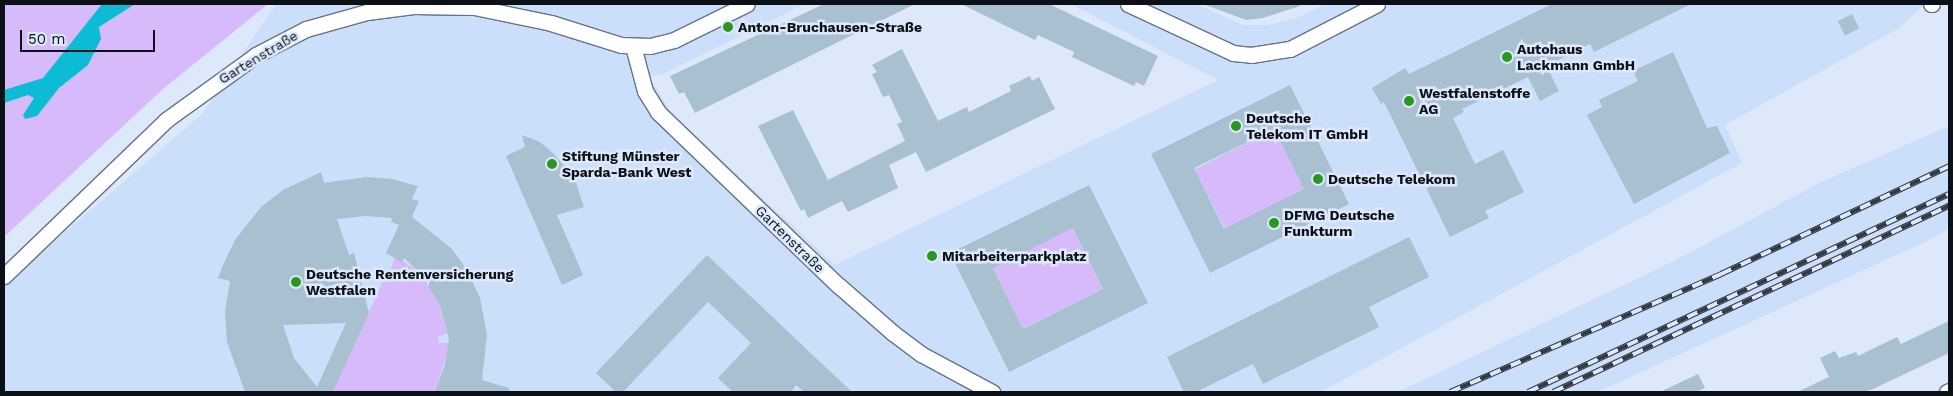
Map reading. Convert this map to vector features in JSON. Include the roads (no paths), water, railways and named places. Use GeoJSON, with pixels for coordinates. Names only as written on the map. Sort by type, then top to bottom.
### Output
{"type":"FeatureCollection","features":[{"type":"Feature","properties":{"kind":"street"},"geometry":{"type":"LineString","coordinates":[[634,46],[674,40],[747,4]]}},
{"type":"Feature","properties":{"kind":"street"},"geometry":{"type":"LineString","coordinates":[[1128,4],[1233,53],[1258,56],[1290,49],[1377,4]]}},
{"type":"Feature","properties":{"kind":"street","name":"Gartenstraße"},"geometry":{"type":"LineString","coordinates":[[4,276],[166,120],[256,55],[306,29],[367,12],[414,6],[474,6],[551,23],[610,42],[634,46],[645,91],[664,118],[838,285],[893,333],[921,354],[992,392]]}},
{"type":"Feature","properties":{"kind":"water"},"geometry":{"type":"Polygon","coordinates":[[[102,4],[135,4],[99,27],[101,39],[88,65],[59,88],[37,116],[25,119],[23,115],[34,98],[28,95],[4,103],[4,90],[43,78],[102,4]]]}},
{"type":"Feature","properties":{"kind":"railway"},"geometry":{"type":"LineString","coordinates":[[1450,392],[1721,274],[1949,166]]}},
{"type":"Feature","properties":{"kind":"railway"},"geometry":{"type":"LineString","coordinates":[[1528,392],[1949,194]]}},
{"type":"Feature","properties":{"kind":"railway"},"geometry":{"type":"LineString","coordinates":[[1553,392],[1949,206]]}},
{"type":"Feature","properties":{"kind":"place","name":"Anton-Bruchausen-Straße"},"geometry":{"type":"Point","coordinates":[728,27]}},
{"type":"Feature","properties":{"kind":"place","name":"Autohaus Lackmann GmbH"},"geometry":{"type":"Point","coordinates":[1507,57]}},
{"type":"Feature","properties":{"kind":"place","name":"Westfalenstoffe AG"},"geometry":{"type":"Point","coordinates":[1409,101]}},
{"type":"Feature","properties":{"kind":"place","name":"Deutsche Telekom IT GmbH"},"geometry":{"type":"Point","coordinates":[1236,126]}},
{"type":"Feature","properties":{"kind":"place","name":"Stiftung Münster Sparda-Bank West"},"geometry":{"type":"Point","coordinates":[552,164]}},
{"type":"Feature","properties":{"kind":"place","name":"Deutsche Telekom"},"geometry":{"type":"Point","coordinates":[1318,179]}},
{"type":"Feature","properties":{"kind":"place","name":"DFMG Deutsche Funkturm"},"geometry":{"type":"Point","coordinates":[1274,223]}},
{"type":"Feature","properties":{"kind":"place","name":"Mitarbeiterparkplatz"},"geometry":{"type":"Point","coordinates":[932,256]}},
{"type":"Feature","properties":{"kind":"place","name":"Deutsche Rentenversicherung Westfalen"},"geometry":{"type":"Point","coordinates":[296,282]}}]}
